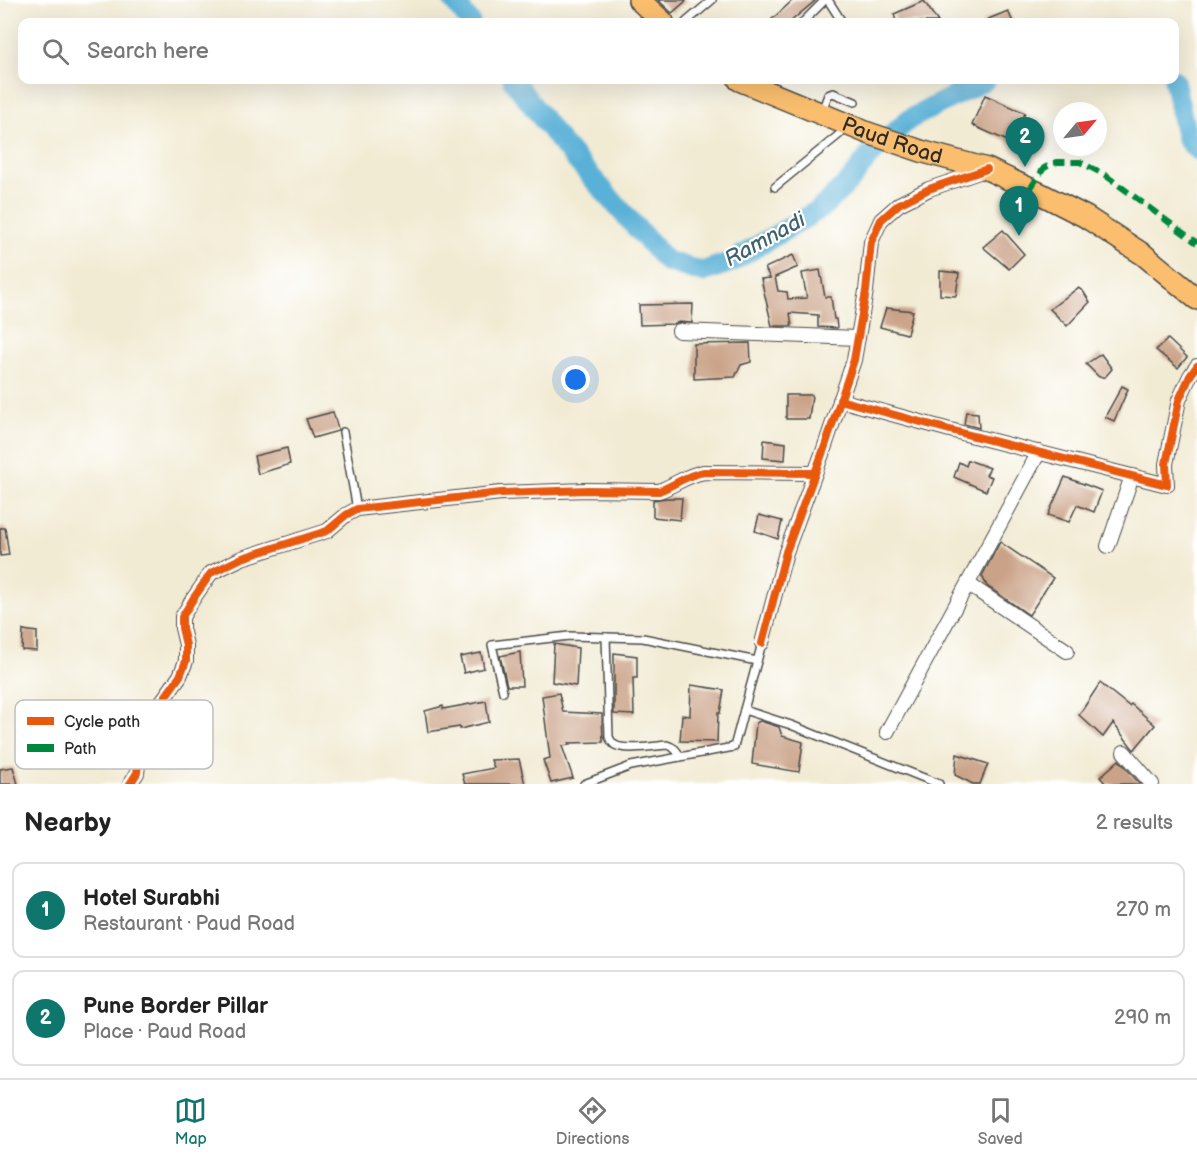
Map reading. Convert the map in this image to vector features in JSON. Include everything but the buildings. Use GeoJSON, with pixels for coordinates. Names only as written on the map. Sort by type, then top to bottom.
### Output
{"type":"FeatureCollection","features":[{"type":"Feature","properties":{"kind":"main road"},"geometry":{"type":"LineString","coordinates":[[639,0],[659,18]]}},
{"type":"Feature","properties":{"kind":"main road","name":"Paud Road"},"geometry":{"type":"LineString","coordinates":[[752,84],[859,129],[924,152],[987,169],[1043,195],[1086,217],[1144,255],[1197,299]]}},
{"type":"Feature","properties":{"kind":"street"},"geometry":{"type":"LineString","coordinates":[[762,643],[786,552],[854,360],[866,291],[871,242],[881,220],[899,204],[929,189],[987,169]]}},
{"type":"Feature","properties":{"kind":"street"},"geometry":{"type":"LineString","coordinates":[[679,331],[858,338]]}},
{"type":"Feature","properties":{"kind":"street"},"geometry":{"type":"LineString","coordinates":[[840,400],[1167,485],[1166,464],[1179,400],[1197,366]]}},
{"type":"Feature","properties":{"kind":"street"},"geometry":{"type":"LineString","coordinates":[[887,732],[1039,452]]}},
{"type":"Feature","properties":{"kind":"street"},"geometry":{"type":"LineString","coordinates":[[163,700],[180,676],[186,661],[182,617],[211,573],[242,558],[327,531],[357,509],[501,493],[587,490],[659,491],[692,474],[704,472],[815,473]]}},
{"type":"Feature","properties":{"kind":"street"},"geometry":{"type":"LineString","coordinates":[[1108,546],[1132,476]]}},
{"type":"Feature","properties":{"kind":"street"},"geometry":{"type":"LineString","coordinates":[[968,584],[1067,651]]}},
{"type":"Feature","properties":{"kind":"street"},"geometry":{"type":"LineString","coordinates":[[1124,752],[1152,784]]}},
{"type":"Feature","properties":{"kind":"street"},"geometry":{"type":"LineString","coordinates":[[130,784],[138,769]]}},
{"type":"Feature","properties":{"kind":"lane"},"geometry":{"type":"LineString","coordinates":[[691,18],[712,0]]}},
{"type":"Feature","properties":{"kind":"lane"},"geometry":{"type":"LineString","coordinates":[[807,18],[826,0],[839,18]]}},
{"type":"Feature","properties":{"kind":"lane"},"geometry":{"type":"LineString","coordinates":[[821,113],[828,94],[832,93],[855,102]]}},
{"type":"Feature","properties":{"kind":"lane"},"geometry":{"type":"LineString","coordinates":[[775,187],[859,129]]}},
{"type":"Feature","properties":{"kind":"lane"},"geometry":{"type":"LineString","coordinates":[[343,432],[357,509]]}},
{"type":"Feature","properties":{"kind":"lane"},"geometry":{"type":"LineString","coordinates":[[503,692],[492,645],[569,636],[643,638],[757,661]]}},
{"type":"Feature","properties":{"kind":"lane"},"geometry":{"type":"LineString","coordinates":[[606,637],[609,737],[612,742],[623,748],[667,745],[676,750],[680,757]]}},
{"type":"Feature","properties":{"kind":"lane"},"geometry":{"type":"LineString","coordinates":[[584,784],[631,766],[734,747],[762,643]]}},
{"type":"Feature","properties":{"kind":"lane"},"geometry":{"type":"LineString","coordinates":[[744,710],[790,725],[939,784]]}},
{"type":"Feature","properties":{"kind":"waterway","name":"Ramnadi"},"geometry":{"type":"LineString","coordinates":[[453,0],[467,18]]}},
{"type":"Feature","properties":{"kind":"waterway","name":"Ramnadi"},"geometry":{"type":"LineString","coordinates":[[516,84],[562,144],[666,261],[702,272],[731,262],[820,209],[852,179],[869,156],[908,120],[977,84]]}},
{"type":"Feature","properties":{"kind":"waterway","name":"Ramnadi"},"geometry":{"type":"LineString","coordinates":[[1175,84],[1187,139],[1197,150]]}},
{"type":"Feature","properties":{"kind":"marked path"},"geometry":{"type":"LineString","coordinates":[[1030,189],[1044,168],[1057,162],[1080,162],[1105,175],[1197,243]]}},
{"type":"Feature","properties":{"kind":"cycle path"},"geometry":{"type":"LineString","coordinates":[[762,643],[786,552],[854,360],[866,291],[871,242],[881,220],[899,204],[929,189],[987,169]]}},
{"type":"Feature","properties":{"kind":"cycle path"},"geometry":{"type":"LineString","coordinates":[[840,400],[1167,485],[1166,464],[1179,400],[1197,366]]}},
{"type":"Feature","properties":{"kind":"cycle path"},"geometry":{"type":"LineString","coordinates":[[163,700],[180,676],[186,661],[182,617],[211,573],[242,558],[327,531],[357,509],[501,493],[587,490],[659,491],[692,475],[704,472],[815,473]]}},
{"type":"Feature","properties":{"kind":"cycle path"},"geometry":{"type":"LineString","coordinates":[[130,784],[138,769]]}},
{"type":"Feature","properties":{"kind":"place","name":"Pune Border Pillar"},"geometry":{"type":"Point","coordinates":[1025,167]}},
{"type":"Feature","properties":{"kind":"place","name":"Hotel Surabhi"},"geometry":{"type":"Point","coordinates":[1019,236]}}]}
